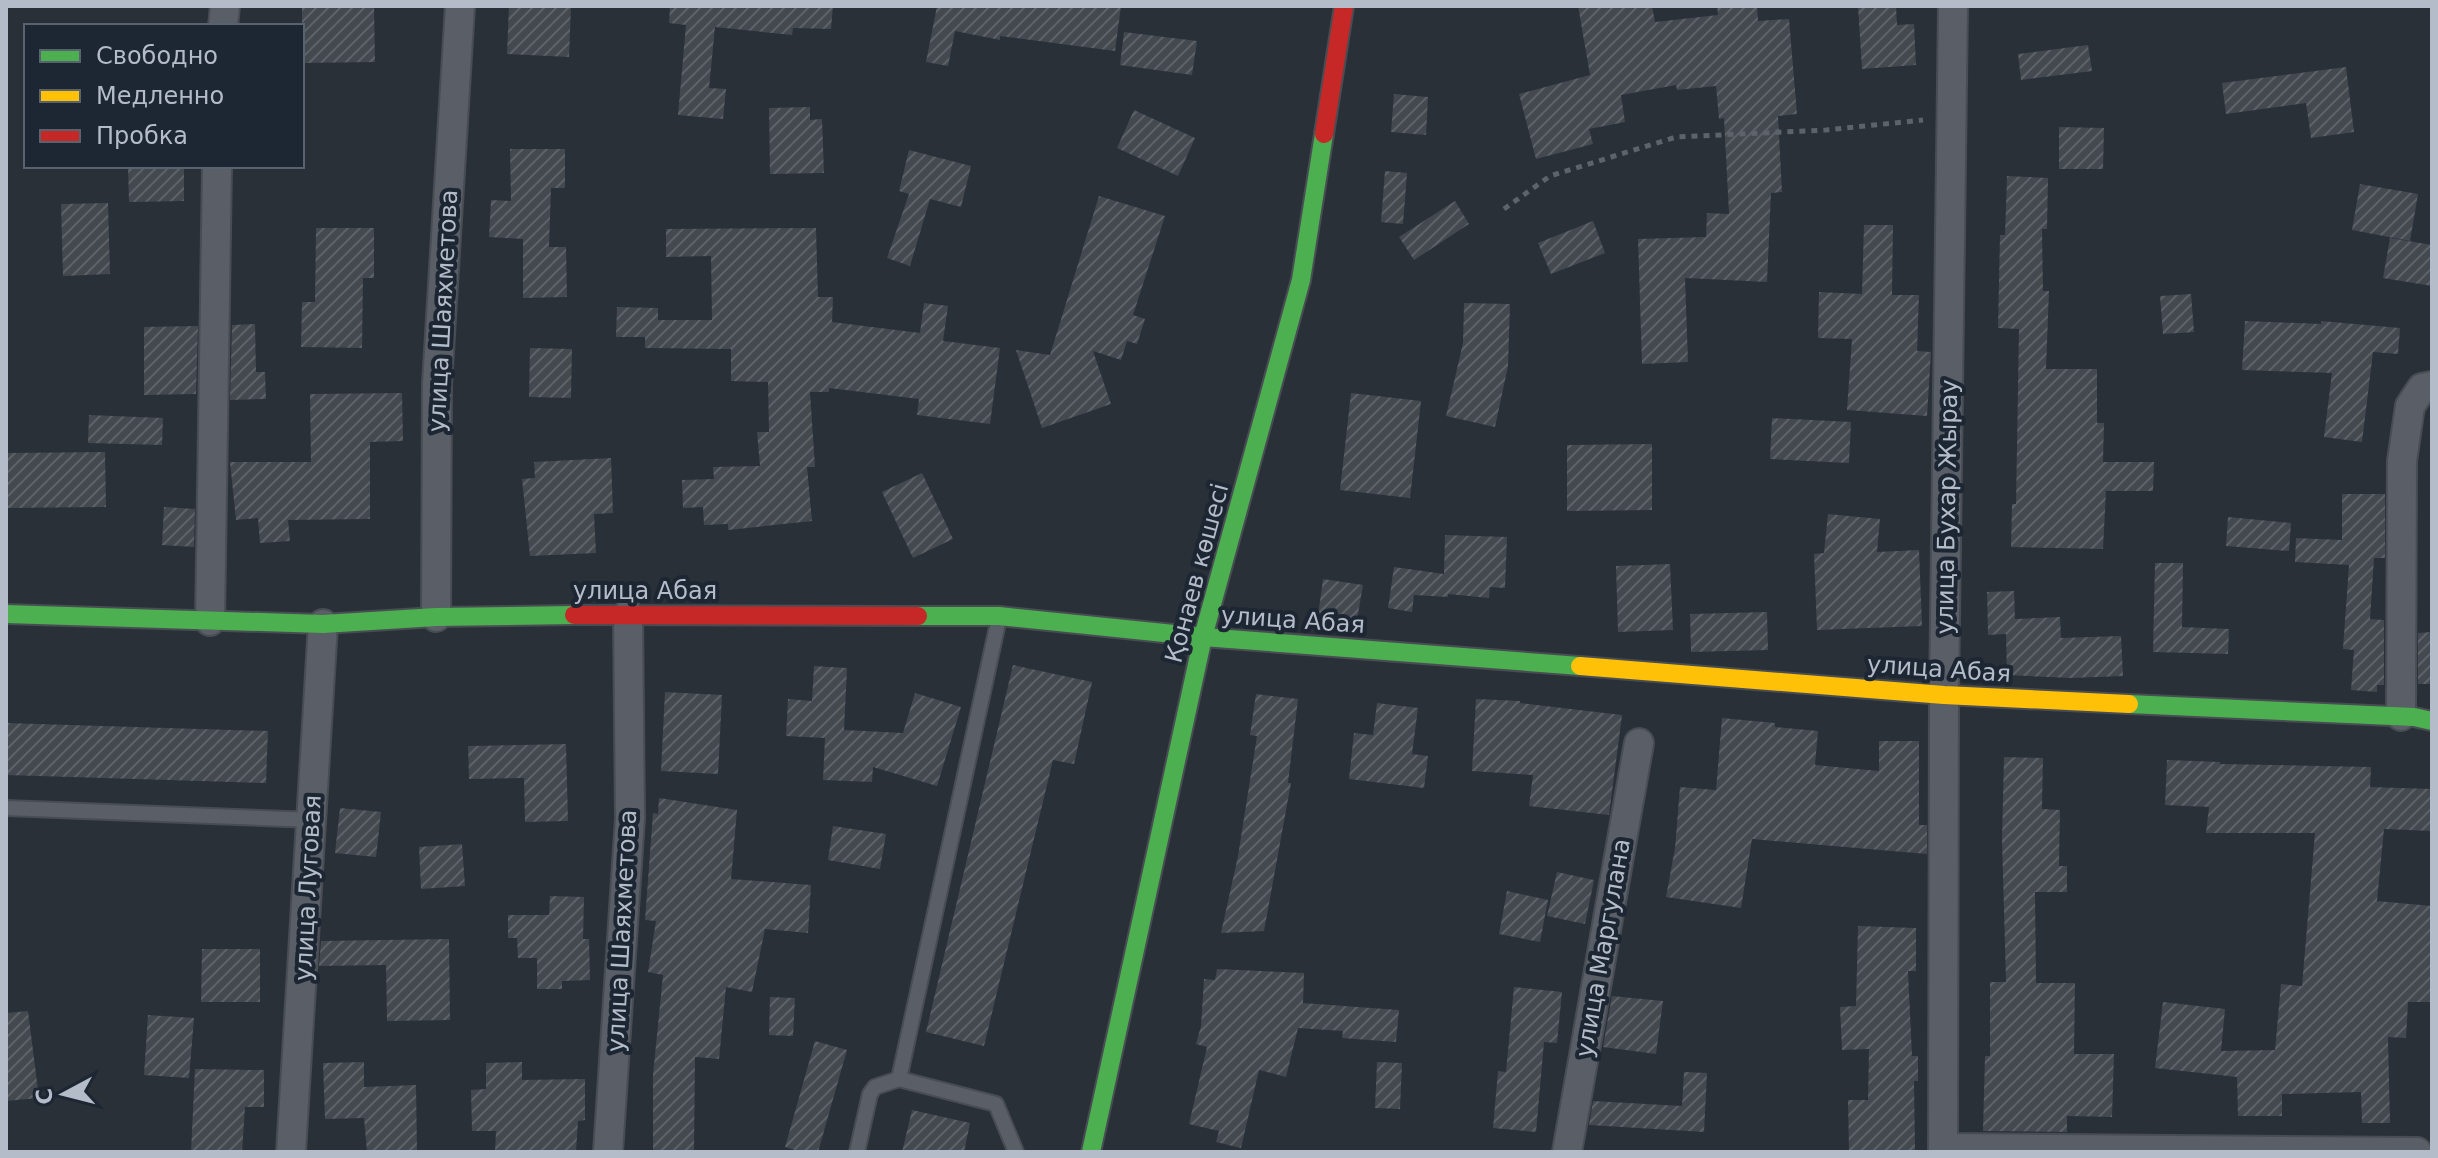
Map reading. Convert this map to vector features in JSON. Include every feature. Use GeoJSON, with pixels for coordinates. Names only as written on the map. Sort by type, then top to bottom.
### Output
{"type":"FeatureCollection","features":[{"type":"Feature","properties":{"kind":"main road","name":"Қонаев көшесі"},"geometry":{"type":"LineString","coordinates":[[1091,1152],[1203,637],[1301,280],[1344,6]]}},
{"type":"Feature","properties":{"kind":"main road","name":"улица Абая"},"geometry":{"type":"LineString","coordinates":[[6,614],[323,624],[436,617],[628,614],[999,616],[1203,637],[1944,695],[2401,716],[2432,721]]}},
{"type":"Feature","properties":{"kind":"street","name":"улица Шаяхметова"},"geometry":{"type":"LineString","coordinates":[[436,617],[437,384],[460,6]]}},
{"type":"Feature","properties":{"kind":"street","name":"улица Бухар Жырау"},"geometry":{"type":"LineString","coordinates":[[1943,1150],[1944,695],[1953,6]]}},
{"type":"Feature","properties":{"kind":"street"},"geometry":{"type":"LineString","coordinates":[[210,621],[217,168]]}},
{"type":"Feature","properties":{"kind":"street"},"geometry":{"type":"LineString","coordinates":[[2401,716],[2402,461],[2410,406],[2422,388],[2432,386]]}},
{"type":"Feature","properties":{"kind":"street","name":"улица Шаяхметова"},"geometry":{"type":"LineString","coordinates":[[608,1152],[630,818],[628,614]]}},
{"type":"Feature","properties":{"kind":"street","name":"улица Луговая"},"geometry":{"type":"LineString","coordinates":[[291,1152],[323,624]]}},
{"type":"Feature","properties":{"kind":"street","name":"улица Маргулана"},"geometry":{"type":"LineString","coordinates":[[1567,1152],[1639,743]]}},
{"type":"Feature","properties":{"kind":"street"},"geometry":{"type":"LineString","coordinates":[[1943,1150],[2417,1152]]}},
{"type":"Feature","properties":{"kind":"lane"},"geometry":{"type":"LineString","coordinates":[[899,1079],[999,616]]}},
{"type":"Feature","properties":{"kind":"lane"},"geometry":{"type":"LineString","coordinates":[[6,808],[313,820]]}},
{"type":"Feature","properties":{"kind":"lane"},"geometry":{"type":"LineString","coordinates":[[857,1152],[870,1094],[875,1087],[899,1079],[996,1104],[1016,1152]]}},
{"type":"Feature","properties":{"kind":"path"},"geometry":{"type":"LineString","coordinates":[[1504,209],[1550,176],[1676,137],[1826,130],[1952,117]]}},
{"type":"Feature","properties":{"kind":"building"},"geometry":{"type":"Polygon","coordinates":[[[302,6],[374,6],[375,62],[304,63],[302,6]]]}},
{"type":"Feature","properties":{"kind":"building"},"geometry":{"type":"Polygon","coordinates":[[[509,6],[571,6],[569,57],[507,54],[509,6]]]}},
{"type":"Feature","properties":{"kind":"building"},"geometry":{"type":"Polygon","coordinates":[[[670,6],[833,6],[831,29],[793,28],[792,35],[715,27],[709,88],[726,89],[723,119],[678,115],[686,25],[669,23],[670,6]]]}},
{"type":"Feature","properties":{"kind":"building"},"geometry":{"type":"Polygon","coordinates":[[[937,6],[1121,6],[1115,51],[1000,36],[1000,40],[955,31],[948,66],[926,62],[937,6]]]}},
{"type":"Feature","properties":{"kind":"building"},"geometry":{"type":"Polygon","coordinates":[[[1578,6],[1652,6],[1655,22],[1718,15],[1717,6],[1757,6],[1758,21],[1789,19],[1797,114],[1778,116],[1782,192],[1771,193],[1767,282],[1685,278],[1688,362],[1642,364],[1638,239],[1706,237],[1707,213],[1729,214],[1724,118],[1719,119],[1716,86],[1677,90],[1676,85],[1621,95],[1625,122],[1589,129],[1593,144],[1536,159],[1519,94],[1590,75],[1578,6]]]}},
{"type":"Feature","properties":{"kind":"building"},"geometry":{"type":"Polygon","coordinates":[[[1858,6],[1896,6],[1897,25],[1914,24],[1916,65],[1862,69],[1858,6]]]}},
{"type":"Feature","properties":{"kind":"building"},"geometry":{"type":"Polygon","coordinates":[[[1124,32],[1197,41],[1192,75],[1120,65],[1124,32]]]}},
{"type":"Feature","properties":{"kind":"building"},"geometry":{"type":"Polygon","coordinates":[[[2088,45],[2092,71],[2021,80],[2018,54],[2088,45]]]}},
{"type":"Feature","properties":{"kind":"building"},"geometry":{"type":"Polygon","coordinates":[[[2346,67],[2354,132],[2311,138],[2306,103],[2226,114],[2222,83],[2346,67]]]}},
{"type":"Feature","properties":{"kind":"building"},"geometry":{"type":"Polygon","coordinates":[[[1394,94],[1428,97],[1426,135],[1391,132],[1394,94]]]}},
{"type":"Feature","properties":{"kind":"building"},"geometry":{"type":"Polygon","coordinates":[[[810,107],[810,120],[822,119],[824,173],[770,174],[769,108],[810,107]]]}},
{"type":"Feature","properties":{"kind":"building"},"geometry":{"type":"Polygon","coordinates":[[[1134,110],[1195,138],[1178,176],[1117,148],[1134,110]]]}},
{"type":"Feature","properties":{"kind":"building"},"geometry":{"type":"Polygon","coordinates":[[[2059,127],[2104,128],[2103,169],[2059,169],[2059,127]]]}},
{"type":"Feature","properties":{"kind":"building"},"geometry":{"type":"Polygon","coordinates":[[[510,149],[565,149],[565,188],[551,188],[549,247],[566,247],[567,297],[523,298],[523,239],[489,237],[491,200],[511,201],[510,149]]]}},
{"type":"Feature","properties":{"kind":"building"},"geometry":{"type":"Polygon","coordinates":[[[909,150],[971,166],[961,207],[930,199],[910,266],[887,258],[909,194],[899,191],[909,150]]]}},
{"type":"Feature","properties":{"kind":"building"},"geometry":{"type":"Polygon","coordinates":[[[128,168],[184,168],[184,201],[129,202],[128,168]]]}},
{"type":"Feature","properties":{"kind":"building"},"geometry":{"type":"Polygon","coordinates":[[[1385,171],[1407,173],[1403,224],[1381,222],[1385,171]]]}},
{"type":"Feature","properties":{"kind":"building"},"geometry":{"type":"Polygon","coordinates":[[[2007,176],[2048,178],[2047,229],[2042,229],[2043,291],[2049,291],[2046,369],[2097,369],[2097,423],[2104,423],[2103,462],[2154,462],[2153,491],[2106,491],[2103,549],[2011,547],[2012,504],[2016,504],[2019,329],[1998,328],[2000,235],[2005,235],[2007,176]]]}},
{"type":"Feature","properties":{"kind":"building"},"geometry":{"type":"Polygon","coordinates":[[[2360,184],[2418,194],[2410,241],[2352,230],[2360,184]]]}},
{"type":"Feature","properties":{"kind":"building"},"geometry":{"type":"Polygon","coordinates":[[[1099,196],[1165,216],[1133,315],[1145,319],[1137,344],[1127,341],[1121,360],[1093,351],[1111,404],[1042,428],[1016,350],[1050,355],[1099,196]]]}},
{"type":"Feature","properties":{"kind":"building"},"geometry":{"type":"Polygon","coordinates":[[[1455,201],[1469,224],[1414,260],[1399,237],[1455,201]]]}},
{"type":"Feature","properties":{"kind":"building"},"geometry":{"type":"Polygon","coordinates":[[[108,203],[110,274],[63,276],[61,204],[108,203]]]}},
{"type":"Feature","properties":{"kind":"building"},"geometry":{"type":"Polygon","coordinates":[[[1593,221],[1605,253],[1551,274],[1538,243],[1593,221]]]}},
{"type":"Feature","properties":{"kind":"building"},"geometry":{"type":"Polygon","coordinates":[[[1864,225],[1893,225],[1892,295],[1919,295],[1917,351],[1931,352],[1927,416],[1847,410],[1852,339],[1818,338],[1819,292],[1862,294],[1864,225]]]}},
{"type":"Feature","properties":{"kind":"building"},"geometry":{"type":"Polygon","coordinates":[[[316,228],[374,228],[374,278],[363,278],[362,348],[301,347],[302,302],[315,302],[316,228]]]}},
{"type":"Feature","properties":{"kind":"building"},"geometry":{"type":"Polygon","coordinates":[[[816,228],[818,297],[833,297],[832,322],[920,333],[924,303],[948,306],[943,341],[1000,348],[990,424],[917,415],[919,399],[829,388],[829,392],[810,392],[815,467],[807,467],[812,521],[728,530],[728,524],[704,525],[703,507],[683,508],[682,480],[714,479],[713,467],[760,466],[757,432],[769,432],[768,382],[731,381],[731,349],[645,348],[645,337],[616,337],[617,307],[658,308],[658,320],[712,320],[711,256],[666,257],[666,229],[816,228]]]}},
{"type":"Feature","properties":{"kind":"building"},"geometry":{"type":"Polygon","coordinates":[[[2390,238],[2432,245],[2432,286],[2383,278],[2390,238]]]}},
{"type":"Feature","properties":{"kind":"building"},"geometry":{"type":"Polygon","coordinates":[[[2191,294],[2194,332],[2163,334],[2160,296],[2191,294]]]}},
{"type":"Feature","properties":{"kind":"building"},"geometry":{"type":"Polygon","coordinates":[[[1464,303],[1510,304],[1508,366],[1495,427],[1446,416],[1463,343],[1464,303]]]}},
{"type":"Feature","properties":{"kind":"building"},"geometry":{"type":"Polygon","coordinates":[[[2245,321],[2321,324],[2321,321],[2400,328],[2398,354],[2373,352],[2362,442],[2324,437],[2332,373],[2242,370],[2245,321]]]}},
{"type":"Feature","properties":{"kind":"building"},"geometry":{"type":"Polygon","coordinates":[[[255,324],[256,372],[265,372],[266,399],[230,400],[232,325],[255,324]]]}},
{"type":"Feature","properties":{"kind":"building"},"geometry":{"type":"Polygon","coordinates":[[[198,326],[196,394],[144,395],[144,327],[198,326]]]}},
{"type":"Feature","properties":{"kind":"building"},"geometry":{"type":"Polygon","coordinates":[[[530,348],[572,349],[571,398],[529,397],[530,348]]]}},
{"type":"Feature","properties":{"kind":"building"},"geometry":{"type":"Polygon","coordinates":[[[402,393],[403,441],[370,442],[370,519],[288,520],[290,541],[260,543],[258,518],[236,520],[230,462],[311,462],[310,394],[402,393]]]}},
{"type":"Feature","properties":{"kind":"building"},"geometry":{"type":"Polygon","coordinates":[[[1351,393],[1421,401],[1410,498],[1340,490],[1351,393]]]}},
{"type":"Feature","properties":{"kind":"building"},"geometry":{"type":"Polygon","coordinates":[[[89,415],[163,418],[162,445],[88,443],[89,415]]]}},
{"type":"Feature","properties":{"kind":"building"},"geometry":{"type":"Polygon","coordinates":[[[1772,418],[1851,422],[1849,463],[1770,459],[1772,418]]]}},
{"type":"Feature","properties":{"kind":"building"},"geometry":{"type":"Polygon","coordinates":[[[1652,444],[1652,510],[1567,511],[1567,445],[1652,444]]]}},
{"type":"Feature","properties":{"kind":"building"},"geometry":{"type":"Polygon","coordinates":[[[105,452],[106,507],[6,508],[6,453],[105,452]]]}},
{"type":"Feature","properties":{"kind":"building"},"geometry":{"type":"Polygon","coordinates":[[[611,458],[613,513],[594,514],[596,553],[530,556],[522,479],[535,478],[534,462],[611,458]]]}},
{"type":"Feature","properties":{"kind":"building"},"geometry":{"type":"Polygon","coordinates":[[[922,473],[953,539],[913,558],[882,492],[922,473]]]}},
{"type":"Feature","properties":{"kind":"building"},"geometry":{"type":"Polygon","coordinates":[[[2342,494],[2385,494],[2385,558],[2374,558],[2370,619],[2384,620],[2384,685],[2377,685],[2377,692],[2351,690],[2354,650],[2343,649],[2349,565],[2295,562],[2296,538],[2342,540],[2342,494]]]}},
{"type":"Feature","properties":{"kind":"building"},"geometry":{"type":"Polygon","coordinates":[[[164,507],[195,509],[194,547],[162,545],[164,507]]]}},
{"type":"Feature","properties":{"kind":"building"},"geometry":{"type":"Polygon","coordinates":[[[1828,514],[1880,519],[1877,552],[1919,550],[1922,626],[1817,630],[1814,554],[1824,553],[1828,514]]]}},
{"type":"Feature","properties":{"kind":"building"},"geometry":{"type":"Polygon","coordinates":[[[2228,517],[2291,523],[2289,551],[2226,546],[2228,517]]]}},
{"type":"Feature","properties":{"kind":"building"},"geometry":{"type":"Polygon","coordinates":[[[1445,535],[1507,537],[1505,588],[1490,587],[1489,598],[1414,595],[1412,612],[1388,608],[1394,567],[1444,574],[1445,535]]]}},
{"type":"Feature","properties":{"kind":"building"},"geometry":{"type":"Polygon","coordinates":[[[2155,563],[2183,563],[2182,627],[2229,629],[2228,654],[2153,652],[2155,563]]]}},
{"type":"Feature","properties":{"kind":"building"},"geometry":{"type":"Polygon","coordinates":[[[1670,564],[1673,630],[1618,632],[1616,566],[1670,564]]]}},
{"type":"Feature","properties":{"kind":"building"},"geometry":{"type":"Polygon","coordinates":[[[1323,579],[1363,585],[1356,626],[1317,623],[1323,579]]]}},
{"type":"Feature","properties":{"kind":"building"},"geometry":{"type":"Polygon","coordinates":[[[2014,591],[2015,619],[2060,617],[2061,638],[2121,636],[2123,676],[2071,678],[2007,675],[2006,634],[1988,635],[1987,592],[2014,591]]]}},
{"type":"Feature","properties":{"kind":"building"},"geometry":{"type":"Polygon","coordinates":[[[1767,612],[1768,650],[1691,652],[1690,614],[1767,612]]]}},
{"type":"Feature","properties":{"kind":"building"},"geometry":{"type":"Polygon","coordinates":[[[2432,632],[2432,684],[2418,684],[2418,633],[2432,632]]]}},
{"type":"Feature","properties":{"kind":"building"},"geometry":{"type":"Polygon","coordinates":[[[1013,665],[1092,682],[1074,764],[1053,760],[984,1046],[926,1032],[1013,665]]]}},
{"type":"Feature","properties":{"kind":"building"},"geometry":{"type":"Polygon","coordinates":[[[814,666],[847,668],[844,730],[903,733],[915,693],[961,707],[937,786],[873,767],[872,782],[823,780],[825,738],[786,736],[788,699],[812,701],[814,666]]]}},
{"type":"Feature","properties":{"kind":"building"},"geometry":{"type":"Polygon","coordinates":[[[665,692],[722,695],[718,774],[661,771],[665,692]]]}},
{"type":"Feature","properties":{"kind":"building"},"geometry":{"type":"Polygon","coordinates":[[[1256,694],[1298,699],[1288,783],[1291,783],[1264,931],[1221,933],[1238,856],[1257,736],[1250,735],[1256,694]]]}},
{"type":"Feature","properties":{"kind":"building"},"geometry":{"type":"Polygon","coordinates":[[[1476,699],[1520,701],[1622,715],[1609,815],[1529,806],[1533,775],[1472,771],[1476,699]]]}},
{"type":"Feature","properties":{"kind":"building"},"geometry":{"type":"Polygon","coordinates":[[[1377,703],[1418,708],[1412,754],[1428,756],[1424,788],[1349,779],[1354,733],[1373,735],[1377,703]]]}},
{"type":"Feature","properties":{"kind":"building"},"geometry":{"type":"Polygon","coordinates":[[[1722,718],[1818,731],[1815,765],[1879,771],[1879,741],[1919,741],[1919,825],[1927,825],[1927,854],[1752,839],[1741,908],[1666,897],[1675,848],[1680,787],[1716,790],[1722,718]]]}},
{"type":"Feature","properties":{"kind":"building"},"geometry":{"type":"Polygon","coordinates":[[[6,723],[268,731],[266,783],[6,775],[6,723]]]}},
{"type":"Feature","properties":{"kind":"building"},"geometry":{"type":"Polygon","coordinates":[[[566,744],[568,821],[525,822],[524,778],[469,779],[468,746],[566,744]]]}},
{"type":"Feature","properties":{"kind":"building"},"geometry":{"type":"Polygon","coordinates":[[[2004,757],[2043,758],[2042,809],[2060,810],[2059,866],[2067,866],[2067,892],[2035,892],[2036,983],[2075,983],[2074,1054],[2114,1054],[2112,1117],[2067,1116],[2067,1132],[1983,1131],[1985,1056],[1990,1056],[1990,982],[2006,982],[2002,840],[2004,757]]]}},
{"type":"Feature","properties":{"kind":"building"},"geometry":{"type":"Polygon","coordinates":[[[2167,760],[2371,767],[2370,787],[2432,789],[2432,831],[2384,829],[2377,901],[2432,906],[2432,1002],[2408,1002],[2406,1038],[2388,1037],[2390,1123],[2362,1123],[2361,1092],[2282,1094],[2282,1116],[2238,1116],[2237,1077],[2155,1068],[2163,1002],[2225,1009],[2221,1051],[2275,1050],[2281,984],[2302,986],[2315,833],[2206,833],[2209,807],[2165,805],[2167,760]]]}},
{"type":"Feature","properties":{"kind":"building"},"geometry":{"type":"Polygon","coordinates":[[[659,798],[737,810],[731,879],[811,885],[808,933],[765,929],[752,992],[726,987],[719,1059],[695,1057],[694,1152],[653,1152],[653,1075],[663,975],[648,972],[656,921],[645,920],[653,813],[658,814],[659,798]]]}},
{"type":"Feature","properties":{"kind":"building"},"geometry":{"type":"Polygon","coordinates":[[[340,808],[381,812],[376,857],[335,853],[340,808]]]}},
{"type":"Feature","properties":{"kind":"building"},"geometry":{"type":"Polygon","coordinates":[[[833,826],[886,834],[880,869],[828,860],[833,826]]]}},
{"type":"Feature","properties":{"kind":"building"},"geometry":{"type":"Polygon","coordinates":[[[462,844],[465,886],[421,889],[419,847],[462,844]]]}},
{"type":"Feature","properties":{"kind":"building"},"geometry":{"type":"Polygon","coordinates":[[[1557,872],[1594,880],[1585,924],[1547,916],[1557,872]]]}},
{"type":"Feature","properties":{"kind":"building"},"geometry":{"type":"Polygon","coordinates":[[[1507,891],[1548,900],[1540,942],[1499,934],[1507,891]]]}},
{"type":"Feature","properties":{"kind":"building"},"geometry":{"type":"Polygon","coordinates":[[[550,896],[584,897],[583,939],[589,939],[590,980],[562,981],[562,989],[537,989],[537,958],[518,958],[517,938],[508,938],[508,915],[549,915],[550,896]]]}},
{"type":"Feature","properties":{"kind":"building"},"geometry":{"type":"Polygon","coordinates":[[[1858,926],[1916,928],[1916,971],[1908,971],[1912,1056],[1918,1056],[1918,1081],[1914,1081],[1915,1150],[1849,1151],[1848,1100],[1868,1100],[1869,1049],[1842,1050],[1840,1007],[1856,1006],[1858,926]]]}},
{"type":"Feature","properties":{"kind":"building"},"geometry":{"type":"Polygon","coordinates":[[[449,939],[450,1020],[387,1021],[386,965],[319,966],[321,941],[449,939]]]}},
{"type":"Feature","properties":{"kind":"building"},"geometry":{"type":"Polygon","coordinates":[[[202,949],[260,949],[260,1002],[201,1002],[202,949]]]}},
{"type":"Feature","properties":{"kind":"building"},"geometry":{"type":"Polygon","coordinates":[[[1217,969],[1304,973],[1303,1003],[1399,1010],[1396,1042],[1342,1038],[1343,1031],[1298,1028],[1286,1077],[1259,1070],[1241,1148],[1216,1142],[1219,1131],[1189,1124],[1207,1047],[1196,1044],[1201,1026],[1204,979],[1215,980],[1217,969]]]}},
{"type":"Feature","properties":{"kind":"building"},"geometry":{"type":"Polygon","coordinates":[[[1514,987],[1562,992],[1557,1043],[1544,1042],[1536,1132],[1493,1128],[1498,1071],[1506,1072],[1514,987]]]}},
{"type":"Feature","properties":{"kind":"building"},"geometry":{"type":"Polygon","coordinates":[[[1612,996],[1663,1001],[1656,1054],[1603,1047],[1612,996]]]}},
{"type":"Feature","properties":{"kind":"building"},"geometry":{"type":"Polygon","coordinates":[[[770,997],[795,998],[793,1036],[769,1035],[770,997]]]}},
{"type":"Feature","properties":{"kind":"building"},"geometry":{"type":"Polygon","coordinates":[[[28,1011],[39,1098],[6,1101],[6,1013],[28,1011]]]}},
{"type":"Feature","properties":{"kind":"building"},"geometry":{"type":"Polygon","coordinates":[[[148,1015],[194,1018],[189,1078],[144,1075],[148,1015]]]}},
{"type":"Feature","properties":{"kind":"building"},"geometry":{"type":"Polygon","coordinates":[[[815,1041],[847,1050],[818,1152],[802,1152],[785,1147],[815,1041]]]}},
{"type":"Feature","properties":{"kind":"building"},"geometry":{"type":"Polygon","coordinates":[[[364,1062],[364,1087],[416,1085],[417,1152],[367,1152],[364,1118],[325,1119],[323,1063],[364,1062]]]}},
{"type":"Feature","properties":{"kind":"building"},"geometry":{"type":"Polygon","coordinates":[[[522,1062],[522,1080],[585,1079],[585,1120],[578,1121],[576,1152],[495,1152],[496,1131],[472,1131],[471,1090],[486,1089],[486,1063],[522,1062]]]}},
{"type":"Feature","properties":{"kind":"building"},"geometry":{"type":"Polygon","coordinates":[[[1377,1062],[1402,1063],[1400,1109],[1375,1108],[1377,1062]]]}},
{"type":"Feature","properties":{"kind":"building"},"geometry":{"type":"Polygon","coordinates":[[[195,1069],[264,1070],[264,1107],[245,1107],[242,1152],[191,1152],[195,1069]]]}},
{"type":"Feature","properties":{"kind":"building"},"geometry":{"type":"Polygon","coordinates":[[[1684,1072],[1707,1073],[1704,1132],[1589,1125],[1593,1101],[1682,1106],[1684,1072]]]}},
{"type":"Feature","properties":{"kind":"building"},"geometry":{"type":"Polygon","coordinates":[[[912,1110],[970,1123],[964,1152],[902,1152],[912,1110]]]}},
{"type":"Feature","properties":{"kind":"traffic: fast"},"geometry":{"type":"LineString","coordinates":[[1091,1152],[1203,637],[1301,280],[1324,134]]}},
{"type":"Feature","properties":{"kind":"traffic: fast"},"geometry":{"type":"LineString","coordinates":[[6,614],[323,624],[436,617],[574,615]]}},
{"type":"Feature","properties":{"kind":"traffic: fast"},"geometry":{"type":"LineString","coordinates":[[918,616],[999,616],[1203,637],[1580,666]]}},
{"type":"Feature","properties":{"kind":"traffic: fast"},"geometry":{"type":"LineString","coordinates":[[2129,704],[2414,717],[2432,721]]}},
{"type":"Feature","properties":{"kind":"traffic: slow"},"geometry":{"type":"LineString","coordinates":[[1580,666],[1944,695],[2129,704]]}},
{"type":"Feature","properties":{"kind":"traffic: jam"},"geometry":{"type":"LineString","coordinates":[[1324,134],[1344,6]]}},
{"type":"Feature","properties":{"kind":"traffic: jam"},"geometry":{"type":"LineString","coordinates":[[574,615],[918,616]]}}]}
